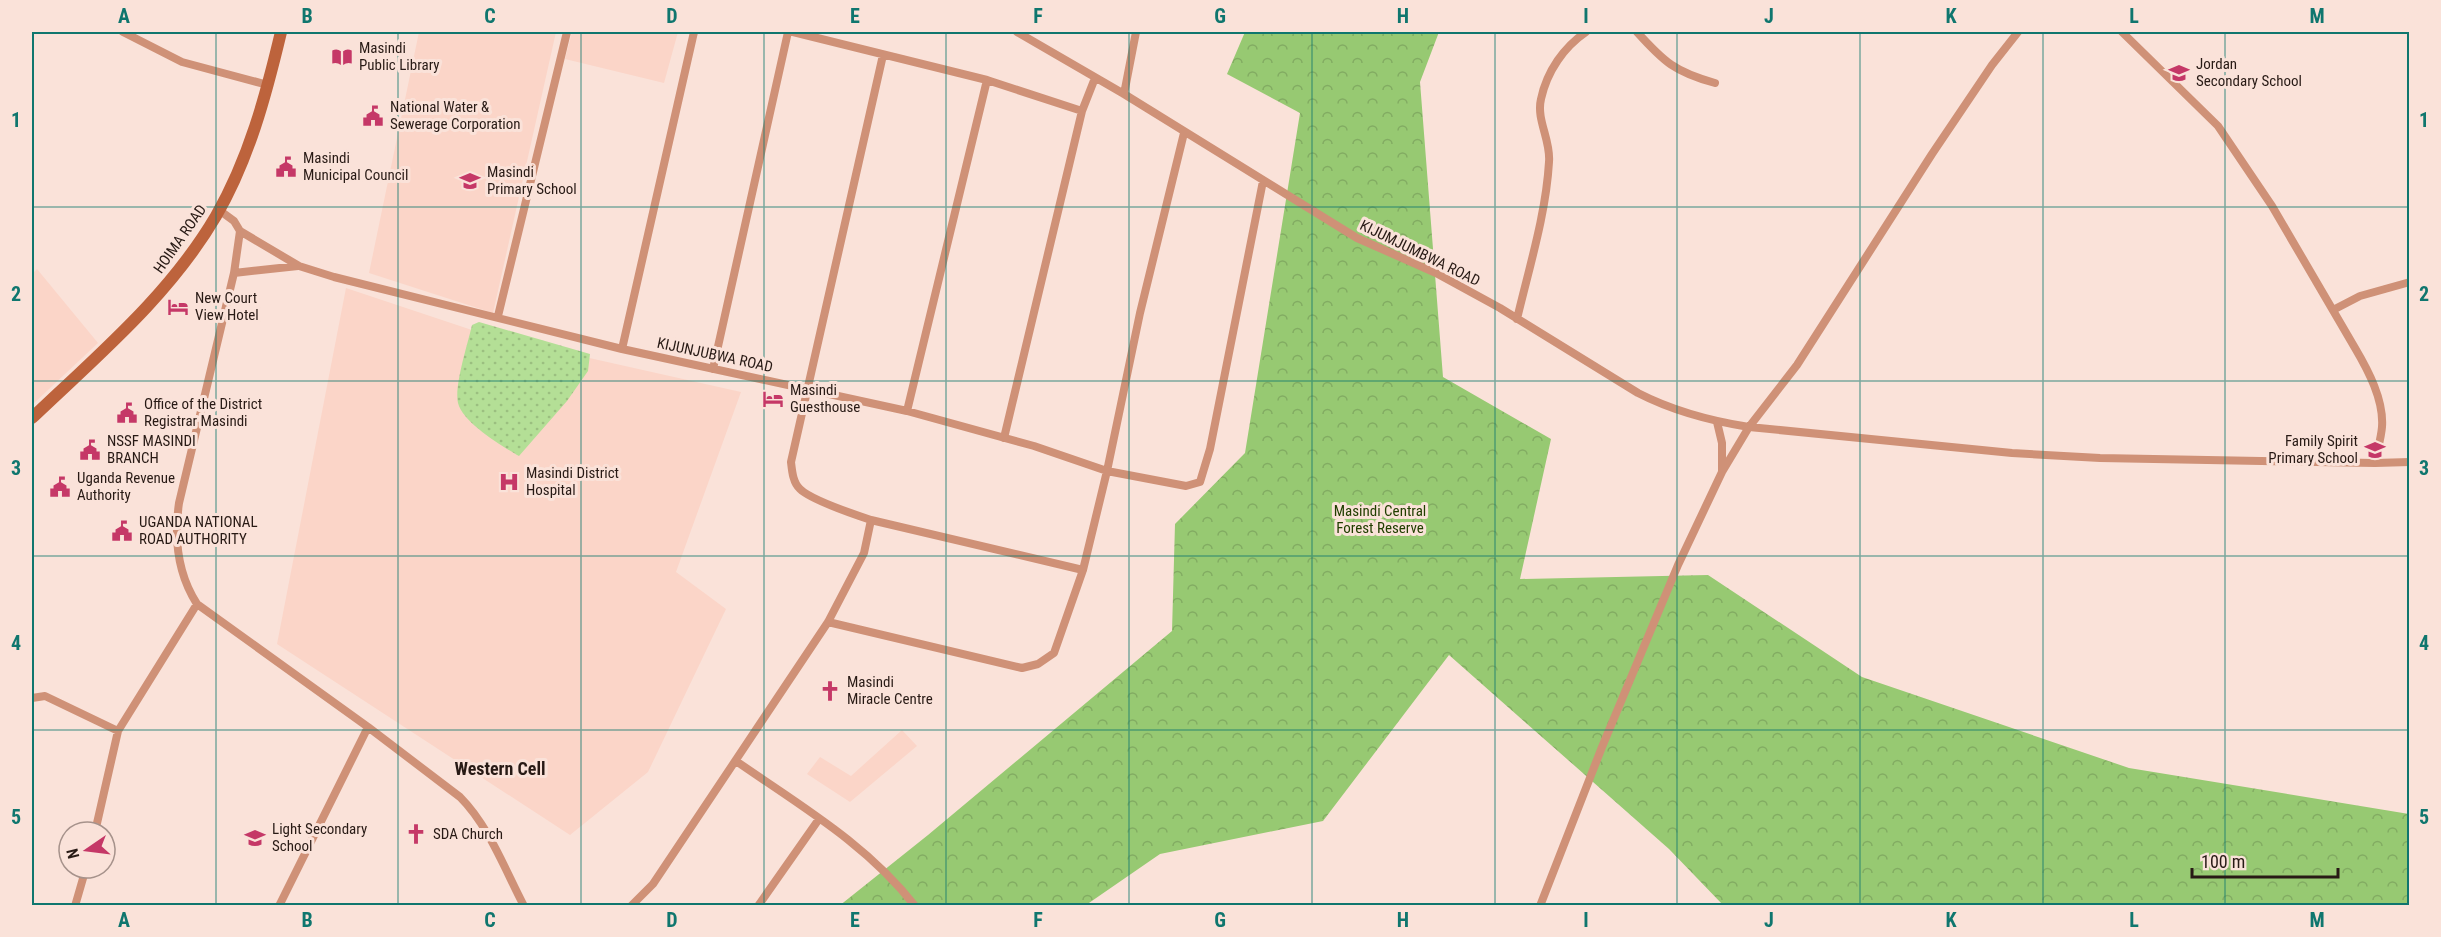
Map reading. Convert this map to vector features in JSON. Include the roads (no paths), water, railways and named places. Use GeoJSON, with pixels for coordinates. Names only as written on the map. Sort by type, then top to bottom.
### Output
{"type":"FeatureCollection","features":[{"type":"Feature","properties":{"kind":"main road","name":"HOIMA ROAD"},"geometry":{"type":"LineString","coordinates":[[32,418],[126,331],[178,269],[219,210],[259,117],[281,32]]}},
{"type":"Feature","properties":{"kind":"street"},"geometry":{"type":"LineString","coordinates":[[123,32],[182,62],[268,85]]}},
{"type":"Feature","properties":{"kind":"street"},"geometry":{"type":"LineString","coordinates":[[498,316],[567,32]]}},
{"type":"Feature","properties":{"kind":"street"},"geometry":{"type":"LineString","coordinates":[[622,349],[694,32]]}},
{"type":"Feature","properties":{"kind":"street"},"geometry":{"type":"LineString","coordinates":[[713,369],[788,32]]}},
{"type":"Feature","properties":{"kind":"street"},"geometry":{"type":"LineString","coordinates":[[793,32],[987,80],[1082,111]]}},
{"type":"Feature","properties":{"kind":"street","name":"KIJUMJUMBWA ROAD"},"geometry":{"type":"LineString","coordinates":[[1017,32],[1124,94],[1357,238],[1436,273],[1656,403],[1717,422],[2012,453],[2089,457],[2409,462]]}},
{"type":"Feature","properties":{"kind":"street"},"geometry":{"type":"LineString","coordinates":[[1124,94],[1136,32]]}},
{"type":"Feature","properties":{"kind":"street"},"geometry":{"type":"LineString","coordinates":[[1517,319],[1549,165],[1548,146],[1540,114],[1541,96],[1560,55],[1572,41],[1586,32]]}},
{"type":"Feature","properties":{"kind":"street"},"geometry":{"type":"LineString","coordinates":[[1637,32],[1663,60],[1691,76],[1715,82]]}},
{"type":"Feature","properties":{"kind":"street"},"geometry":{"type":"LineString","coordinates":[[1540,906],[1602,747],[1678,565],[1722,472],[1749,427],[1797,365],[1932,154],[1992,65],[2018,32]]}},
{"type":"Feature","properties":{"kind":"street"},"geometry":{"type":"LineString","coordinates":[[2122,32],[2218,126],[2272,206],[2368,370],[2378,400],[2382,424],[2375,463]]}},
{"type":"Feature","properties":{"kind":"street"},"geometry":{"type":"LineString","coordinates":[[883,55],[791,462],[793,477],[800,489],[838,508],[871,520],[1083,570]]}},
{"type":"Feature","properties":{"kind":"street"},"geometry":{"type":"LineString","coordinates":[[1004,438],[1082,111],[1095,78]]}},
{"type":"Feature","properties":{"kind":"street"},"geometry":{"type":"LineString","coordinates":[[907,411],[987,80]]}},
{"type":"Feature","properties":{"kind":"street"},"geometry":{"type":"LineString","coordinates":[[828,622],[1022,668],[1038,664],[1054,653],[1083,570],[1107,471],[1140,313],[1184,133]]}},
{"type":"Feature","properties":{"kind":"street","name":"KIJUNJUBWA ROAD"},"geometry":{"type":"LineString","coordinates":[[219,210],[234,221],[240,231],[299,266],[622,349],[907,411],[1004,438],[1107,471],[1192,486],[1201,480],[1210,449],[1263,181]]}},
{"type":"Feature","properties":{"kind":"street"},"geometry":{"type":"LineString","coordinates":[[240,231],[234,273],[175,527],[185,585],[197,604],[368,728],[471,808],[524,906]]}},
{"type":"Feature","properties":{"kind":"street"},"geometry":{"type":"LineString","coordinates":[[234,273],[299,266]]}},
{"type":"Feature","properties":{"kind":"street"},"geometry":{"type":"LineString","coordinates":[[2333,310],[2360,296],[2409,282]]}},
{"type":"Feature","properties":{"kind":"street"},"geometry":{"type":"LineString","coordinates":[[1717,422],[1722,443],[1722,472]]}},
{"type":"Feature","properties":{"kind":"street"},"geometry":{"type":"LineString","coordinates":[[631,906],[653,884],[828,622],[864,553],[871,520]]}},
{"type":"Feature","properties":{"kind":"street"},"geometry":{"type":"LineString","coordinates":[[98,820],[118,731],[197,604]]}},
{"type":"Feature","properties":{"kind":"street"},"geometry":{"type":"LineString","coordinates":[[32,698],[45,696],[118,731]]}},
{"type":"Feature","properties":{"kind":"street"},"geometry":{"type":"LineString","coordinates":[[279,906],[368,728]]}},
{"type":"Feature","properties":{"kind":"street"},"geometry":{"type":"LineString","coordinates":[[736,760],[855,844],[879,865],[915,906]]}},
{"type":"Feature","properties":{"kind":"street"},"geometry":{"type":"LineString","coordinates":[[758,906],[819,819]]}},
{"type":"Feature","properties":{"kind":"street"},"geometry":{"type":"LineString","coordinates":[[75,906],[83,880]]}},
{"type":"Feature","properties":{"kind":"place","name":"Masindi Public Library"},"geometry":{"type":"Point","coordinates":[342,57]}},
{"type":"Feature","properties":{"kind":"place","name":"Jordan Secondary School"},"geometry":{"type":"Point","coordinates":[2179,73]}},
{"type":"Feature","properties":{"kind":"place","name":"National Water & Sewerage Corporation"},"geometry":{"type":"Point","coordinates":[373,116]}},
{"type":"Feature","properties":{"kind":"place","name":"Masindi Municipal Council"},"geometry":{"type":"Point","coordinates":[286,167]}},
{"type":"Feature","properties":{"kind":"place","name":"Masindi Primary School"},"geometry":{"type":"Point","coordinates":[470,181]}},
{"type":"Feature","properties":{"kind":"place","name":"New Court View Hotel"},"geometry":{"type":"Point","coordinates":[178,307]}},
{"type":"Feature","properties":{"kind":"place","name":"Masindi Guesthouse"},"geometry":{"type":"Point","coordinates":[773,399]}},
{"type":"Feature","properties":{"kind":"place","name":"Office of the District Registrar Masindi"},"geometry":{"type":"Point","coordinates":[127,413]}},
{"type":"Feature","properties":{"kind":"place","name":"NSSF MASINDI BRANCH"},"geometry":{"type":"Point","coordinates":[90,450]}},
{"type":"Feature","properties":{"kind":"place","name":"Family Spirit Primary School"},"geometry":{"type":"Point","coordinates":[2375,450]}},
{"type":"Feature","properties":{"kind":"place","name":"Masindi District Hospital"},"geometry":{"type":"Point","coordinates":[509,482]}},
{"type":"Feature","properties":{"kind":"place","name":"Uganda Revenue Authority"},"geometry":{"type":"Point","coordinates":[60,487]}},
{"type":"Feature","properties":{"kind":"place","name":"UGANDA NATIONAL ROAD AUTHORITY"},"geometry":{"type":"Point","coordinates":[122,531]}},
{"type":"Feature","properties":{"kind":"place","name":"Masindi Miracle Centre"},"geometry":{"type":"Point","coordinates":[830,691]}},
{"type":"Feature","properties":{"kind":"place","name":"SDA Church"},"geometry":{"type":"Point","coordinates":[416,834]}},
{"type":"Feature","properties":{"kind":"place","name":"Light Secondary School"},"geometry":{"type":"Point","coordinates":[255,838]}},
{"type":"Feature","properties":{"kind":"district","name":"Western Cell"},"geometry":{"type":"Point","coordinates":[500,769]}},
{"type":"Feature","properties":{"kind":"park label","name":"Masindi Central Forest Reserve"},"geometry":{"type":"Point","coordinates":[1380,520]}}]}
